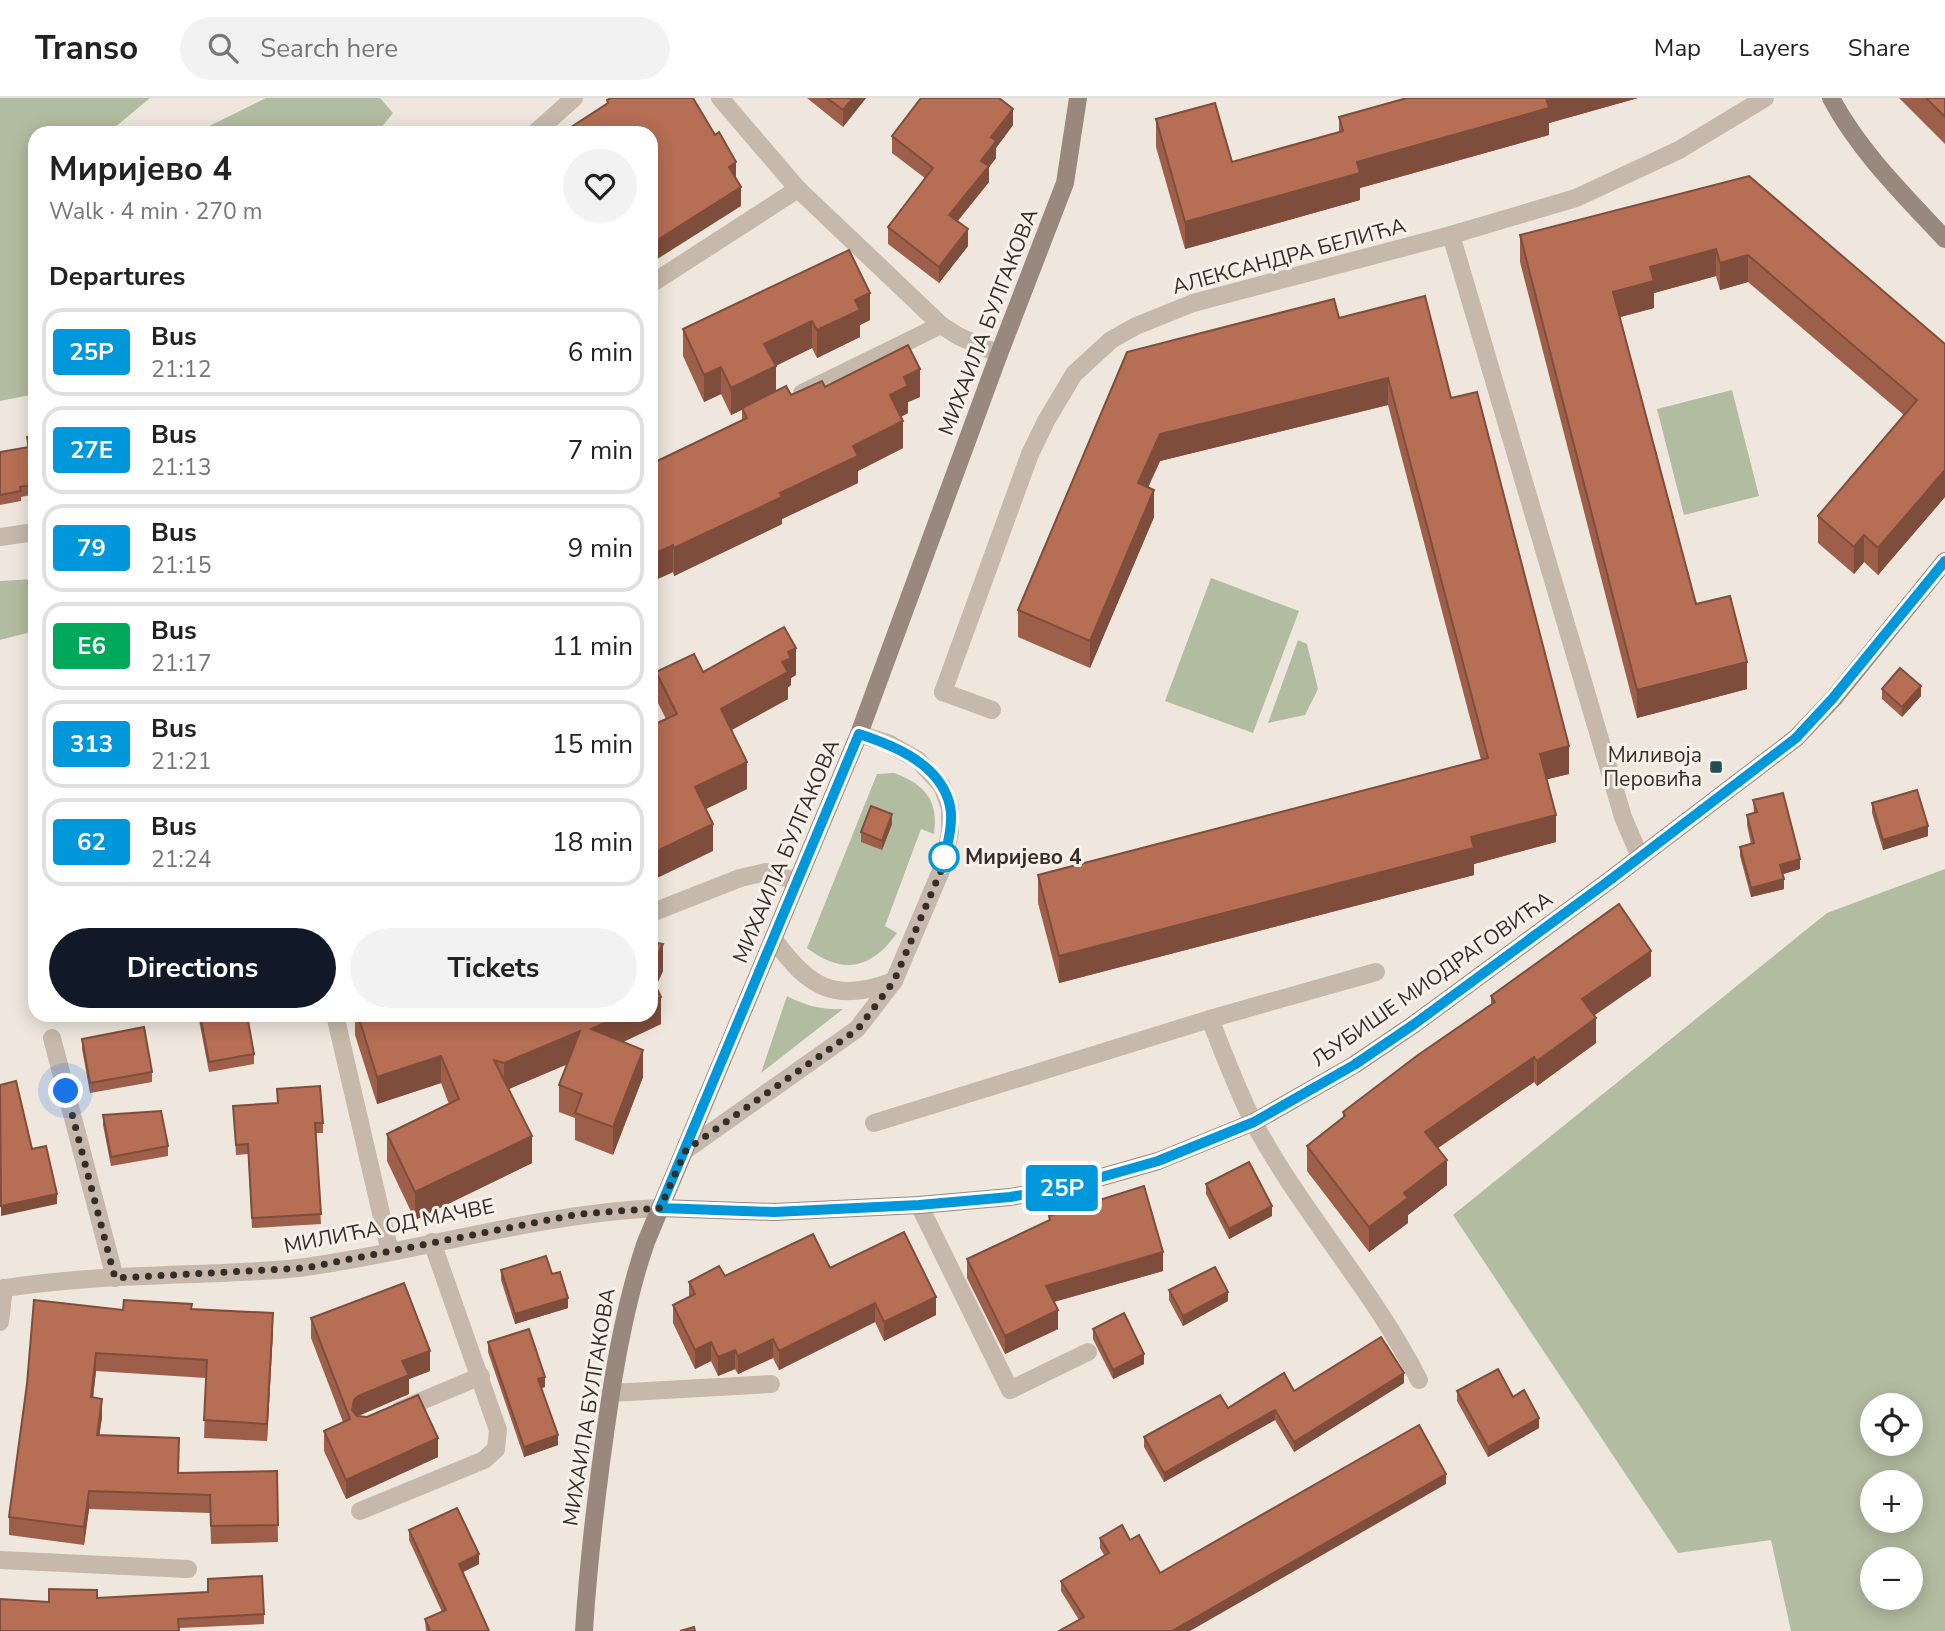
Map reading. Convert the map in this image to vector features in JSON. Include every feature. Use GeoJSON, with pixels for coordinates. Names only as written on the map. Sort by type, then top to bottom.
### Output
{"type":"FeatureCollection","features":[{"type":"Feature","properties":{"kind":"street"},"geometry":{"type":"LineString","coordinates":[[543,126],[573,98]]}},
{"type":"Feature","properties":{"kind":"street"},"geometry":{"type":"LineString","coordinates":[[720,98],[798,189],[941,325],[958,336],[999,354]]}},
{"type":"Feature","properties":{"kind":"street","name":"МИХАИЛА БУЛГАКОВА"},"geometry":{"type":"LineString","coordinates":[[584,1631],[596,1498],[611,1392],[632,1282],[660,1208],[775,940],[796,881],[859,734],[1065,183],[1078,98]]}},
{"type":"Feature","properties":{"kind":"street","name":"АЛЕКСАНДРА БЕЛИЋА"},"geometry":{"type":"LineString","coordinates":[[992,710],[943,692],[1030,454],[1068,384],[1089,358],[1111,340],[1136,326],[1193,303],[1451,235],[1576,198],[1679,150],[1765,98]]}},
{"type":"Feature","properties":{"kind":"street"},"geometry":{"type":"LineString","coordinates":[[1830,98],[1846,125],[1889,179],[1945,239]]}},
{"type":"Feature","properties":{"kind":"street"},"geometry":{"type":"LineString","coordinates":[[658,279],[798,189]]}},
{"type":"Feature","properties":{"kind":"street"},"geometry":{"type":"LineString","coordinates":[[1451,235],[1623,817],[1640,857]]}},
{"type":"Feature","properties":{"kind":"street"},"geometry":{"type":"LineString","coordinates":[[791,398],[941,325]]}},
{"type":"Feature","properties":{"kind":"street"},"geometry":{"type":"LineString","coordinates":[[0,537],[28,533]]}},
{"type":"Feature","properties":{"kind":"street","name":"ЉУБИШЕ МИОДРАГОВИЋА"},"geometry":{"type":"LineString","coordinates":[[660,1208],[774,1212],[919,1205],[1010,1197],[1063,1188],[1158,1161],[1254,1122],[1342,1072],[1413,1025],[1796,738],[1833,698],[1945,561]]}},
{"type":"Feature","properties":{"kind":"street"},"geometry":{"type":"LineString","coordinates":[[686,1150],[858,1029],[894,981],[943,866],[950,832],[950,808],[943,786],[918,760],[888,743],[859,734]]}},
{"type":"Feature","properties":{"kind":"street"},"geometry":{"type":"LineString","coordinates":[[658,910],[740,878],[766,872],[796,881]]}},
{"type":"Feature","properties":{"kind":"street"},"geometry":{"type":"LineString","coordinates":[[775,940],[801,973],[831,989],[846,993],[867,991],[894,981]]}},
{"type":"Feature","properties":{"kind":"street"},"geometry":{"type":"LineString","coordinates":[[874,1123],[1209,1019],[1376,971]]}},
{"type":"Feature","properties":{"kind":"street"},"geometry":{"type":"LineString","coordinates":[[1209,1019],[1254,1122],[1293,1185],[1392,1331],[1419,1380]]}},
{"type":"Feature","properties":{"kind":"street"},"geometry":{"type":"LineString","coordinates":[[337,1022],[390,1252]]}},
{"type":"Feature","properties":{"kind":"street"},"geometry":{"type":"LineString","coordinates":[[52,1038],[115,1278]]}},
{"type":"Feature","properties":{"kind":"street"},"geometry":{"type":"LineString","coordinates":[[919,1205],[1010,1390],[1088,1352]]}},
{"type":"Feature","properties":{"kind":"street","name":"МИЛИЋА ОД МАЧВЕ"},"geometry":{"type":"LineString","coordinates":[[2,1288],[115,1278],[305,1268],[579,1214],[660,1208]]}},
{"type":"Feature","properties":{"kind":"street"},"geometry":{"type":"LineString","coordinates":[[360,1511],[484,1460],[496,1449],[498,1430],[432,1242]]}},
{"type":"Feature","properties":{"kind":"street"},"geometry":{"type":"LineString","coordinates":[[0,1322],[2,1288]]}},
{"type":"Feature","properties":{"kind":"street"},"geometry":{"type":"LineString","coordinates":[[386,1416],[481,1376]]}},
{"type":"Feature","properties":{"kind":"street"},"geometry":{"type":"LineString","coordinates":[[611,1392],[771,1384]]}},
{"type":"Feature","properties":{"kind":"street"},"geometry":{"type":"LineString","coordinates":[[0,1560],[188,1569]]}},
{"type":"Feature","properties":{"kind":"green space"},"geometry":{"type":"Polygon","coordinates":[[[0,98],[150,98],[116,126],[28,126],[28,395],[0,401],[0,98]]]}},
{"type":"Feature","properties":{"kind":"green space"},"geometry":{"type":"Polygon","coordinates":[[[266,98],[380,98],[393,113],[383,126],[209,126],[266,98]]]}},
{"type":"Feature","properties":{"kind":"green space"},"geometry":{"type":"Polygon","coordinates":[[[1732,390],[1759,496],[1684,515],[1657,409],[1732,390]]]}},
{"type":"Feature","properties":{"kind":"green space"},"geometry":{"type":"Polygon","coordinates":[[[1211,578],[1299,611],[1253,733],[1165,701],[1211,578]]]}},
{"type":"Feature","properties":{"kind":"green space"},"geometry":{"type":"Polygon","coordinates":[[[28,579],[28,633],[0,640],[0,581],[28,579]]]}},
{"type":"Feature","properties":{"kind":"green space"},"geometry":{"type":"Polygon","coordinates":[[[1298,640],[1307,644],[1318,689],[1305,715],[1268,723],[1298,640]]]}},
{"type":"Feature","properties":{"kind":"green space"},"geometry":{"type":"Polygon","coordinates":[[[894,773],[922,788],[928,795],[934,812],[934,834],[921,829],[885,926],[897,933],[878,954],[867,961],[845,965],[833,962],[807,948],[877,774],[894,773]]]}},
{"type":"Feature","properties":{"kind":"green space"},"geometry":{"type":"Polygon","coordinates":[[[1945,869],[1945,1631],[1791,1631],[1771,1540],[1678,1553],[1453,1215],[1827,913],[1945,869]]]}},
{"type":"Feature","properties":{"kind":"green space"},"geometry":{"type":"Polygon","coordinates":[[[787,996],[814,1007],[843,1009],[761,1073],[787,996]]]}},
{"type":"Feature","properties":{"kind":"building"},"geometry":{"type":"Polygon","coordinates":[[[693,98],[715,135],[719,132],[736,162],[729,167],[741,187],[658,240],[658,126],[573,126],[608,103],[607,100],[693,98]]]}},
{"type":"Feature","properties":{"kind":"building"},"geometry":{"type":"Polygon","coordinates":[[[827,98],[853,98],[843,110],[827,98]]]}},
{"type":"Feature","properties":{"kind":"building"},"geometry":{"type":"Polygon","coordinates":[[[921,98],[999,98],[1013,109],[991,137],[996,141],[981,161],[989,166],[949,215],[968,229],[939,267],[888,227],[933,168],[892,136],[921,98]]]}},
{"type":"Feature","properties":{"kind":"building"},"geometry":{"type":"Polygon","coordinates":[[[1407,98],[1546,98],[1549,108],[1357,162],[1360,173],[1185,222],[1156,119],[1215,103],[1232,162],[1343,131],[1339,117],[1407,98]]]}},
{"type":"Feature","properties":{"kind":"building"},"geometry":{"type":"Polygon","coordinates":[[[1926,98],[1945,98],[1945,117],[1926,98]]]}},
{"type":"Feature","properties":{"kind":"building"},"geometry":{"type":"Polygon","coordinates":[[[1749,176],[1945,344],[1945,470],[1878,548],[1864,535],[1854,547],[1818,516],[1917,400],[1748,255],[1720,263],[1716,249],[1650,267],[1654,281],[1613,292],[1696,604],[1730,596],[1747,662],[1637,690],[1520,235],[1749,176]]]}},
{"type":"Feature","properties":{"kind":"building"},"geometry":{"type":"Polygon","coordinates":[[[849,250],[870,293],[855,300],[860,310],[817,330],[812,321],[764,344],[776,366],[731,388],[721,367],[704,375],[683,329],[849,250]]]}},
{"type":"Feature","properties":{"kind":"building"},"geometry":{"type":"Polygon","coordinates":[[[1425,296],[1451,398],[1477,392],[1569,746],[1540,754],[1556,815],[1471,837],[1474,848],[1059,956],[1038,875],[1488,758],[1388,378],[1160,434],[1138,483],[1154,490],[1090,641],[1018,610],[1127,352],[1334,299],[1339,318],[1425,296]]]}},
{"type":"Feature","properties":{"kind":"building"},"geometry":{"type":"Polygon","coordinates":[[[908,345],[920,369],[904,377],[908,386],[890,395],[903,421],[853,446],[858,456],[780,493],[782,497],[674,548],[673,545],[658,552],[658,461],[747,418],[742,408],[786,386],[791,395],[822,381],[825,387],[908,345]]]}},
{"type":"Feature","properties":{"kind":"building"},"geometry":{"type":"Polygon","coordinates":[[[28,447],[28,485],[20,487],[21,491],[0,495],[0,452],[28,447]]]}},
{"type":"Feature","properties":{"kind":"building"},"geometry":{"type":"Polygon","coordinates":[[[784,627],[796,648],[788,652],[791,658],[782,662],[788,672],[721,709],[747,762],[695,787],[713,824],[658,851],[658,723],[677,714],[658,671],[694,654],[703,672],[784,627]]]}},
{"type":"Feature","properties":{"kind":"building"},"geometry":{"type":"Polygon","coordinates":[[[1900,668],[1921,686],[1902,707],[1882,689],[1900,668]]]}},
{"type":"Feature","properties":{"kind":"building"},"geometry":{"type":"Polygon","coordinates":[[[1917,790],[1928,826],[1883,840],[1872,803],[1917,790]]]}},
{"type":"Feature","properties":{"kind":"building"},"geometry":{"type":"Polygon","coordinates":[[[1783,793],[1800,859],[1780,865],[1784,879],[1751,888],[1740,847],[1754,843],[1747,815],[1757,812],[1753,800],[1783,793]]]}},
{"type":"Feature","properties":{"kind":"building"},"geometry":{"type":"Polygon","coordinates":[[[871,806],[892,814],[882,841],[861,832],[871,806]]]}},
{"type":"Feature","properties":{"kind":"building"},"geometry":{"type":"Polygon","coordinates":[[[1619,904],[1651,951],[1582,999],[1596,1018],[1537,1061],[1534,1057],[1425,1132],[1447,1160],[1404,1193],[1408,1198],[1369,1227],[1307,1146],[1345,1116],[1343,1112],[1418,1055],[1495,1002],[1491,996],[1619,904]]]}},
{"type":"Feature","properties":{"kind":"building"},"geometry":{"type":"Polygon","coordinates":[[[201,1022],[248,1022],[254,1054],[209,1062],[201,1022]]]}},
{"type":"Feature","properties":{"kind":"building"},"geometry":{"type":"Polygon","coordinates":[[[360,1022],[606,1022],[591,1029],[643,1050],[613,1127],[575,1113],[582,1094],[559,1085],[580,1031],[504,1063],[494,1060],[532,1136],[415,1192],[387,1134],[459,1099],[441,1056],[377,1077],[360,1022]]]}},
{"type":"Feature","properties":{"kind":"building"},"geometry":{"type":"Polygon","coordinates":[[[144,1027],[152,1072],[90,1083],[82,1039],[144,1027]]]}},
{"type":"Feature","properties":{"kind":"building"},"geometry":{"type":"Polygon","coordinates":[[[16,1081],[32,1149],[46,1146],[57,1194],[1,1206],[0,1085],[16,1081]]]}},
{"type":"Feature","properties":{"kind":"building"},"geometry":{"type":"Polygon","coordinates":[[[320,1086],[323,1123],[315,1123],[321,1214],[252,1218],[248,1144],[236,1145],[233,1106],[278,1103],[277,1089],[320,1086]]]}},
{"type":"Feature","properties":{"kind":"building"},"geometry":{"type":"Polygon","coordinates":[[[161,1111],[168,1146],[111,1157],[103,1115],[161,1111]]]}},
{"type":"Feature","properties":{"kind":"building"},"geometry":{"type":"Polygon","coordinates":[[[1249,1162],[1272,1206],[1229,1229],[1206,1184],[1249,1162]]]}},
{"type":"Feature","properties":{"kind":"building"},"geometry":{"type":"Polygon","coordinates":[[[1144,1186],[1163,1252],[1046,1286],[1058,1310],[1005,1336],[967,1259],[1050,1220],[1049,1216],[1144,1186]]]}},
{"type":"Feature","properties":{"kind":"building"},"geometry":{"type":"Polygon","coordinates":[[[904,1232],[936,1297],[884,1322],[875,1303],[779,1351],[773,1339],[738,1356],[735,1350],[718,1357],[711,1342],[695,1350],[673,1305],[695,1294],[689,1282],[719,1266],[725,1276],[813,1234],[830,1268],[904,1232]]]}},
{"type":"Feature","properties":{"kind":"building"},"geometry":{"type":"Polygon","coordinates":[[[546,1256],[552,1274],[560,1272],[568,1298],[515,1314],[501,1270],[546,1256]]]}},
{"type":"Feature","properties":{"kind":"building"},"geometry":{"type":"Polygon","coordinates":[[[1215,1267],[1228,1292],[1183,1316],[1169,1290],[1215,1267]]]}},
{"type":"Feature","properties":{"kind":"building"},"geometry":{"type":"Polygon","coordinates":[[[404,1283],[430,1351],[402,1361],[409,1375],[358,1396],[354,1400],[352,1410],[357,1416],[367,1417],[418,1395],[438,1438],[346,1480],[324,1431],[350,1419],[311,1318],[404,1283]]]}},
{"type":"Feature","properties":{"kind":"building"},"geometry":{"type":"Polygon","coordinates":[[[34,1300],[123,1310],[124,1300],[192,1304],[191,1309],[273,1313],[267,1424],[204,1420],[207,1360],[96,1353],[91,1397],[102,1399],[97,1435],[179,1438],[178,1473],[277,1471],[278,1525],[211,1526],[210,1495],[89,1491],[84,1527],[9,1517],[27,1384],[34,1300]]]}},
{"type":"Feature","properties":{"kind":"building"},"geometry":{"type":"Polygon","coordinates":[[[1124,1313],[1144,1354],[1113,1370],[1093,1329],[1124,1313]]]}},
{"type":"Feature","properties":{"kind":"building"},"geometry":{"type":"Polygon","coordinates":[[[529,1329],[545,1377],[538,1379],[558,1435],[524,1447],[488,1342],[529,1329]]]}},
{"type":"Feature","properties":{"kind":"building"},"geometry":{"type":"Polygon","coordinates":[[[1381,1337],[1404,1373],[1294,1442],[1275,1410],[1164,1473],[1144,1437],[1220,1395],[1228,1408],[1284,1373],[1294,1391],[1381,1337]]]}},
{"type":"Feature","properties":{"kind":"building"},"geometry":{"type":"Polygon","coordinates":[[[1498,1369],[1513,1397],[1524,1390],[1539,1418],[1488,1447],[1457,1391],[1498,1369]]]}},
{"type":"Feature","properties":{"kind":"building"},"geometry":{"type":"Polygon","coordinates":[[[1419,1425],[1446,1474],[1172,1631],[1059,1631],[1084,1617],[1061,1581],[1109,1553],[1100,1538],[1122,1525],[1130,1540],[1139,1535],[1160,1573],[1419,1425]]]}},
{"type":"Feature","properties":{"kind":"building"},"geometry":{"type":"Polygon","coordinates":[[[457,1508],[479,1554],[459,1564],[489,1631],[430,1631],[425,1619],[446,1610],[409,1530],[457,1508]]]}},
{"type":"Feature","properties":{"kind":"building"},"geometry":{"type":"Polygon","coordinates":[[[262,1576],[264,1614],[178,1619],[179,1631],[0,1631],[0,1599],[49,1602],[49,1589],[97,1590],[97,1598],[208,1592],[208,1579],[262,1576]]]}},
{"type":"Feature","properties":{"kind":"bus line","name":"25P"},"geometry":{"type":"LineString","coordinates":[[943,866],[950,832],[950,808],[943,786],[918,760],[888,743],[859,734],[796,881],[775,940],[660,1208],[774,1212],[919,1205],[1010,1197],[1063,1188],[1158,1161],[1254,1122],[1307,1094],[1413,1025],[1796,738],[1833,698],[1945,561]]}},
{"type":"Feature","properties":{"kind":"place","name":"Миливоја Перовића"},"geometry":{"type":"Point","coordinates":[1716,767]}},
{"type":"Feature","properties":{"kind":"place","name":"Миријево 4"},"geometry":{"type":"Point","coordinates":[944,857]}},
{"type":"Feature","properties":{"kind":"route"},"geometry":{"type":"LineString","coordinates":[[66,1091],[115,1278],[305,1268],[579,1214],[660,1208],[686,1150],[858,1029],[894,981],[943,866],[946,849],[944,857]]}}]}
